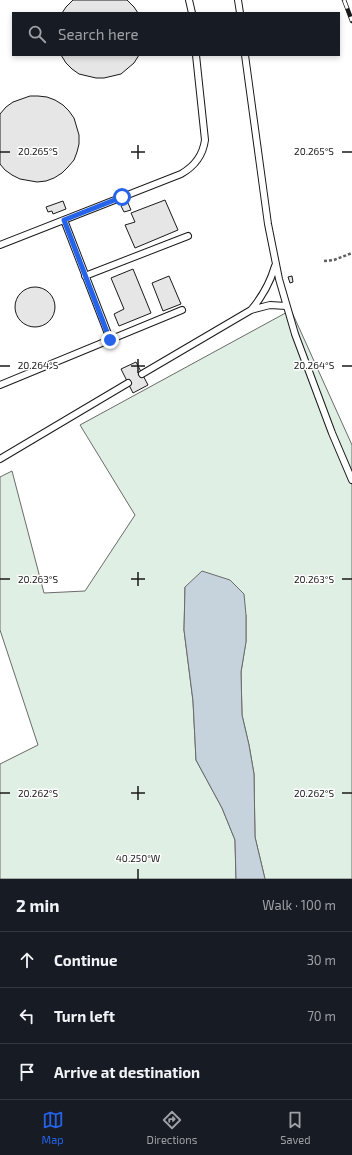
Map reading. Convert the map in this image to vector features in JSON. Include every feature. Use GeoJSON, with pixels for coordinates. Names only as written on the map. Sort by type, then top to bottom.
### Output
{"type":"FeatureCollection","features":[{"type":"Feature","properties":{"kind":"lane"},"geometry":{"type":"LineString","coordinates":[[189,0],[192,12]]}},
{"type":"Feature","properties":{"kind":"lane"},"geometry":{"type":"LineString","coordinates":[[238,0],[240,12]]}},
{"type":"Feature","properties":{"kind":"lane"},"geometry":{"type":"LineString","coordinates":[[0,245],[181,174],[194,165],[202,153],[205,140],[196,56]]}},
{"type":"Feature","properties":{"kind":"lane"},"geometry":{"type":"LineString","coordinates":[[245,56],[268,224],[275,264],[295,334],[328,423],[352,480]]}},
{"type":"Feature","properties":{"kind":"lane"},"geometry":{"type":"LineString","coordinates":[[64,220],[110,340]]}},
{"type":"Feature","properties":{"kind":"lane"},"geometry":{"type":"LineString","coordinates":[[86,276],[188,236]]}},
{"type":"Feature","properties":{"kind":"lane"},"geometry":{"type":"LineString","coordinates":[[251,310],[267,289],[275,264]]}},
{"type":"Feature","properties":{"kind":"lane"},"geometry":{"type":"LineString","coordinates":[[142,374],[251,310],[270,305],[286,306]]}},
{"type":"Feature","properties":{"kind":"lane"},"geometry":{"type":"LineString","coordinates":[[0,385],[182,310]]}},
{"type":"Feature","properties":{"kind":"lane"},"geometry":{"type":"LineString","coordinates":[[0,459],[128,383]]}},
{"type":"Feature","properties":{"kind":"path"},"geometry":{"type":"LineString","coordinates":[[324,261],[334,260],[352,253]]}},
{"type":"Feature","properties":{"kind":"green space"},"geometry":{"type":"Polygon","coordinates":[[[291,310],[352,445],[352,879],[265,879],[255,837],[254,774],[242,715],[241,672],[246,641],[246,615],[185,587],[184,630],[193,701],[196,760],[222,808],[235,840],[236,879],[0,879],[0,764],[38,745],[0,630],[0,477],[12,471],[44,593],[85,591],[135,515],[80,425],[291,310]]]}},
{"type":"Feature","properties":{"kind":"shaded area"},"geometry":{"type":"Polygon","coordinates":[[[202,571],[230,580],[244,594],[246,642],[241,672],[242,715],[254,774],[255,837],[265,879],[236,879],[235,840],[222,808],[196,760],[193,701],[184,630],[185,587],[202,571]]]}},
{"type":"Feature","properties":{"kind":"building"},"geometry":{"type":"Polygon","coordinates":[[[73,0],[127,0],[137,12],[63,12],[73,0]]]}},
{"type":"Feature","properties":{"kind":"building"},"geometry":{"type":"Polygon","coordinates":[[[62,56],[138,56],[134,63],[121,74],[104,78],[96,78],[79,74],[66,63],[62,56]]]}},
{"type":"Feature","properties":{"kind":"building"},"geometry":{"type":"Polygon","coordinates":[[[30,96],[47,97],[63,105],[74,118],[79,135],[79,144],[74,160],[62,173],[46,181],[37,182],[20,179],[5,170],[0,164],[0,114],[13,102],[30,96]]]}},
{"type":"Feature","properties":{"kind":"building"},"geometry":{"type":"Polygon","coordinates":[[[165,200],[178,230],[135,248],[125,225],[135,222],[131,213],[165,200]]]}},
{"type":"Feature","properties":{"kind":"building"},"geometry":{"type":"Polygon","coordinates":[[[63,201],[66,209],[53,214],[52,211],[48,212],[46,207],[63,201]]]}},
{"type":"Feature","properties":{"kind":"building"},"geometry":{"type":"Polygon","coordinates":[[[128,203],[131,210],[124,212],[121,206],[128,203]]]}},
{"type":"Feature","properties":{"kind":"building"},"geometry":{"type":"Polygon","coordinates":[[[133,269],[151,313],[119,326],[114,314],[124,309],[111,278],[133,269]]]}},
{"type":"Feature","properties":{"kind":"building"},"geometry":{"type":"Polygon","coordinates":[[[169,276],[181,304],[163,311],[152,283],[169,276]]]}},
{"type":"Feature","properties":{"kind":"building"},"geometry":{"type":"Polygon","coordinates":[[[292,276],[293,282],[290,283],[288,277],[292,276]]]}},
{"type":"Feature","properties":{"kind":"building"},"geometry":{"type":"Polygon","coordinates":[[[39,287],[46,290],[52,296],[55,307],[54,315],[46,324],[39,327],[31,327],[24,324],[16,315],[15,303],[18,296],[27,288],[39,287]]]}},
{"type":"Feature","properties":{"kind":"building"},"geometry":{"type":"Polygon","coordinates":[[[136,362],[148,385],[133,393],[121,369],[136,362]]]}},
{"type":"Feature","properties":{"kind":"railway"},"geometry":{"type":"LineString","coordinates":[[344,0],[352,21]]}},
{"type":"Feature","properties":{"kind":"route"},"geometry":{"type":"LineString","coordinates":[[110,340],[64,220],[122,197]]}}]}
